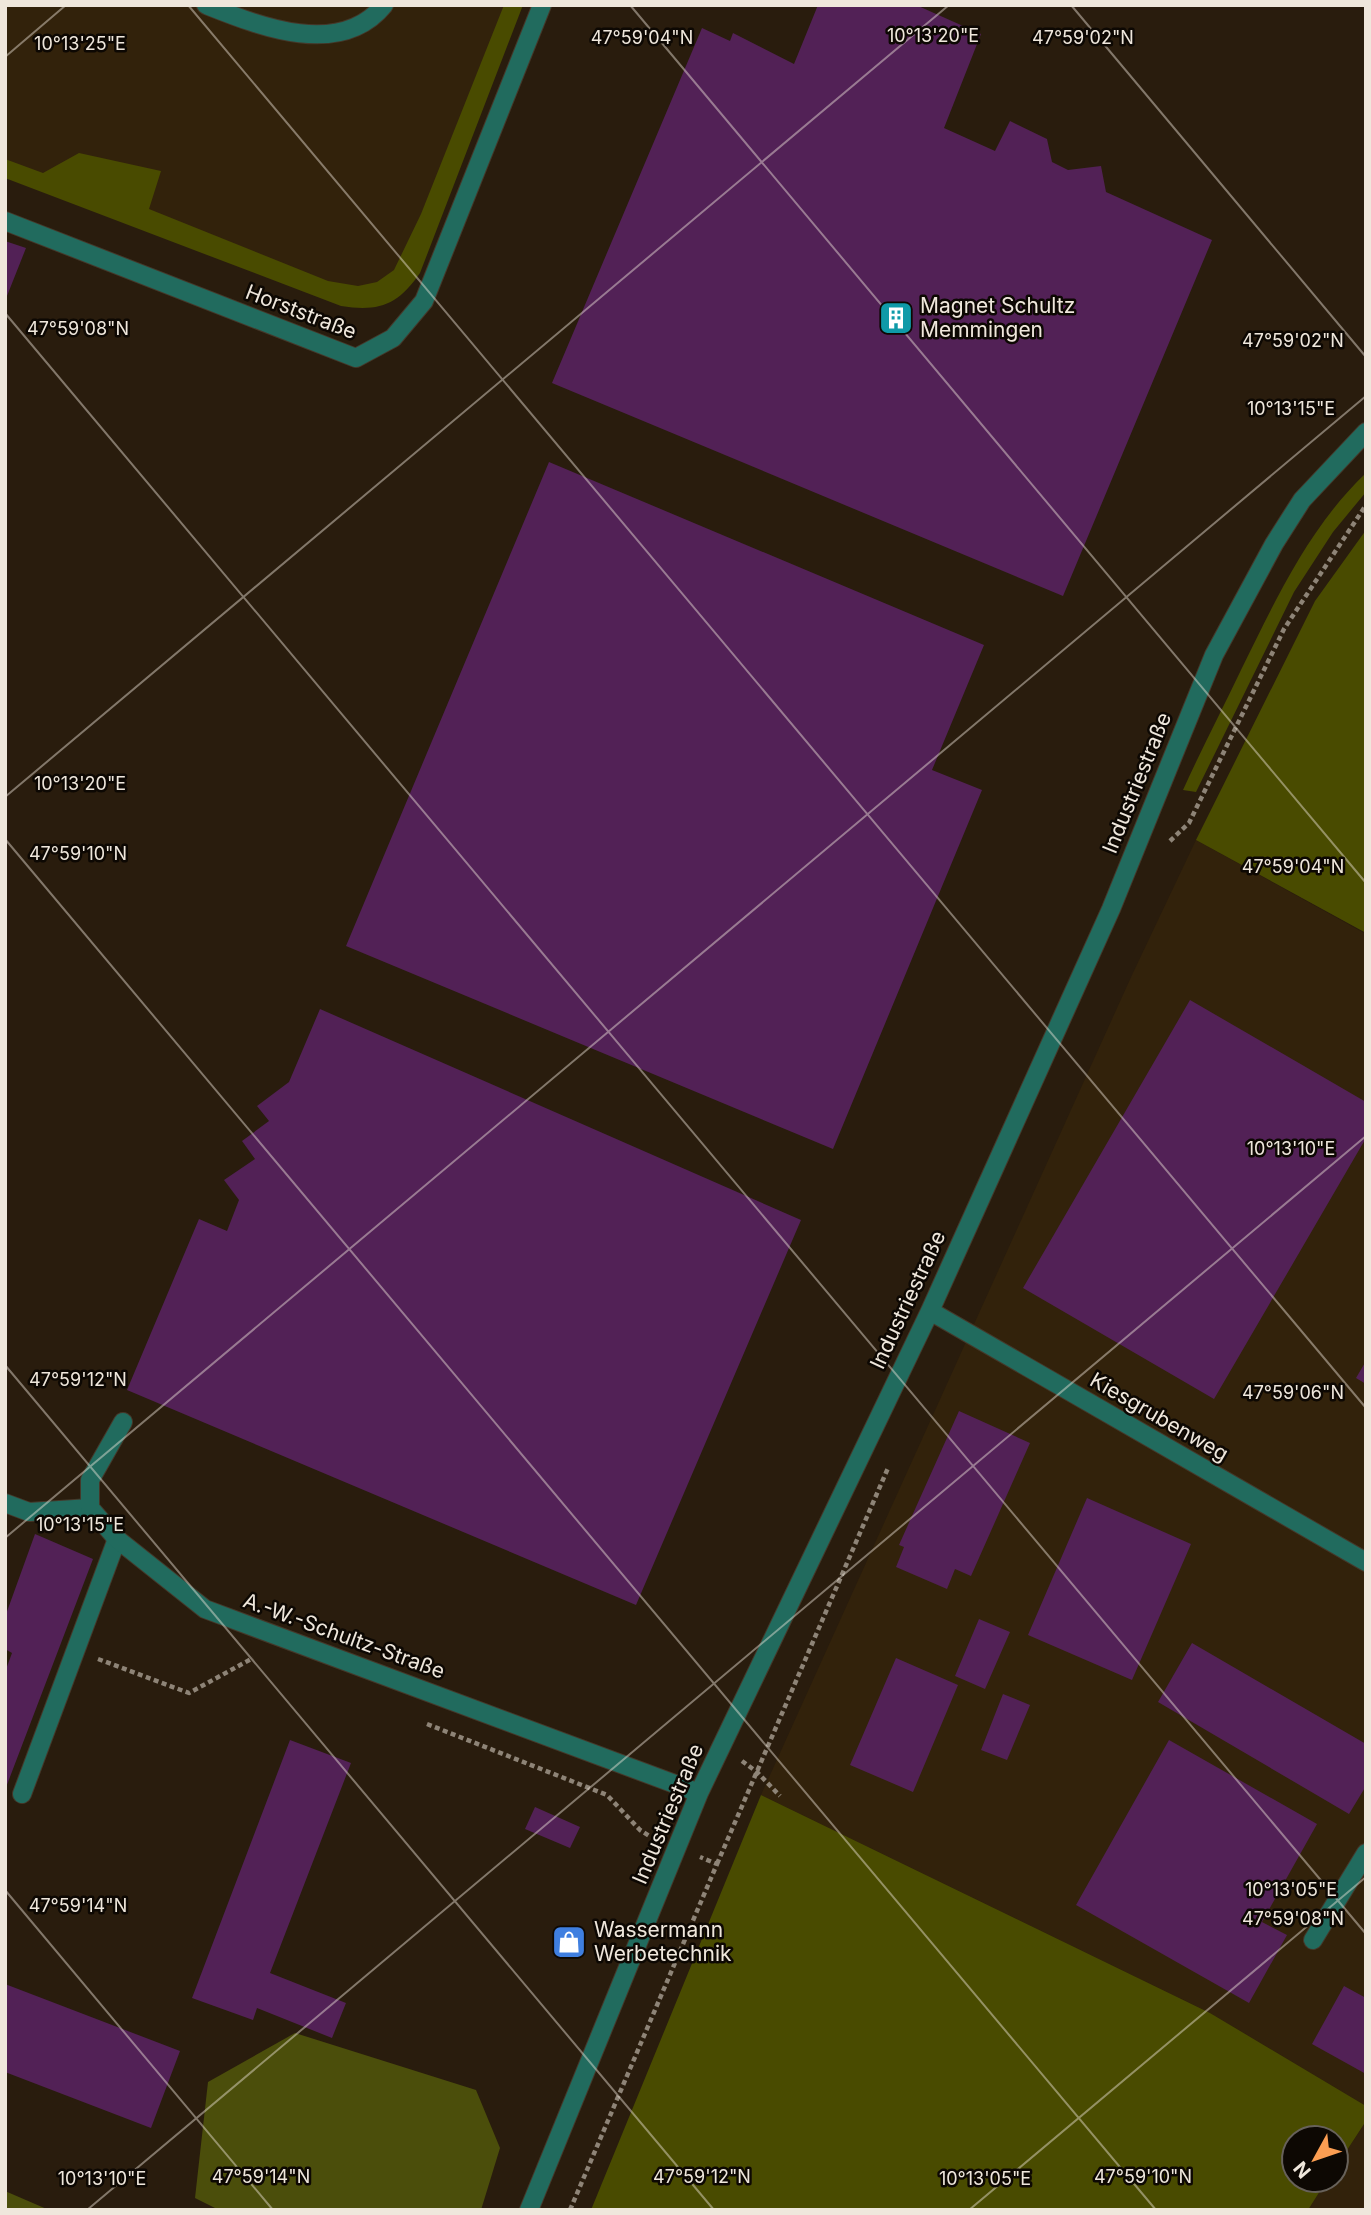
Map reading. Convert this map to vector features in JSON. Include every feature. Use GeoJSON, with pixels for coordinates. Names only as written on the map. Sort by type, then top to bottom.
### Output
{"type":"FeatureCollection","features":[{"type":"Feature","properties":{"kind":"street"},"geometry":{"type":"LineString","coordinates":[[206,5],[286,32],[326,34],[357,27],[384,5]]}},
{"type":"Feature","properties":{"kind":"street","name":"Horststraße"},"geometry":{"type":"LineString","coordinates":[[5,221],[356,358],[393,338],[424,301],[542,5]]}},
{"type":"Feature","properties":{"kind":"street","name":"Industriestraße"},"geometry":{"type":"LineString","coordinates":[[528,2210],[543,2179],[699,1793],[930,1311],[1111,909],[1214,655],[1274,544],[1302,500],[1366,432]]}},
{"type":"Feature","properties":{"kind":"street","name":"Kiesgrubenweg"},"geometry":{"type":"LineString","coordinates":[[930,1311],[1366,1562]]}},
{"type":"Feature","properties":{"kind":"street"},"geometry":{"type":"LineString","coordinates":[[5,1503],[29,1512],[90,1508],[90,1480],[123,1422]]}},
{"type":"Feature","properties":{"kind":"street","name":"A.-W.-Schultz-Straße"},"geometry":{"type":"LineString","coordinates":[[90,1508],[117,1539],[205,1609],[699,1793]]}},
{"type":"Feature","properties":{"kind":"street"},"geometry":{"type":"LineString","coordinates":[[22,1794],[117,1539]]}},
{"type":"Feature","properties":{"kind":"street"},"geometry":{"type":"LineString","coordinates":[[1313,1940],[1366,1853]]}},
{"type":"Feature","properties":{"kind":"path"},"geometry":{"type":"LineString","coordinates":[[1189,824],[1284,629],[1366,505]]}},
{"type":"Feature","properties":{"kind":"path"},"geometry":{"type":"LineString","coordinates":[[75,1651],[189,1693],[255,1657]]}},
{"type":"Feature","properties":{"kind":"path"},"geometry":{"type":"LineString","coordinates":[[418,1721],[607,1795],[640,1830],[652,1837]]}},
{"type":"Feature","properties":{"kind":"path"},"geometry":{"type":"LineString","coordinates":[[722,1746],[757,1772],[780,1796]]}},
{"type":"Feature","properties":{"kind":"path"},"geometry":{"type":"LineString","coordinates":[[569,2210],[717,1864],[696,1855]]}},
{"type":"Feature","properties":{"kind":"shaded area"},"geometry":{"type":"Polygon","coordinates":[[[5,5],[514,5],[406,277],[359,301],[5,166],[5,5]]]}},
{"type":"Feature","properties":{"kind":"shaded area"},"geometry":{"type":"Polygon","coordinates":[[[504,5],[523,5],[420,273],[404,292],[386,304],[366,308],[341,306],[5,178],[5,159],[43,173],[79,153],[161,171],[149,209],[328,281],[358,286],[377,282],[394,270],[421,214],[504,5]]]}},
{"type":"Feature","properties":{"kind":"shaded area"},"geometry":{"type":"Polygon","coordinates":[[[1366,473],[1366,492],[1333,532],[1294,592],[1196,792],[1183,790],[1295,566],[1327,517],[1366,473]]]}},
{"type":"Feature","properties":{"kind":"shaded area"},"geometry":{"type":"Polygon","coordinates":[[[1366,530],[1366,933],[1196,840],[1315,601],[1366,530]]]}},
{"type":"Feature","properties":{"kind":"shaded area"},"geometry":{"type":"Polygon","coordinates":[[[1196,840],[1366,934],[1366,2106],[1210,2013],[761,1795],[1132,975],[1196,840]]]}},
{"type":"Feature","properties":{"kind":"shaded area"},"geometry":{"type":"Polygon","coordinates":[[[761,1795],[1210,2013],[1366,2106],[1366,2121],[1350,2146],[1350,2124],[1280,2124],[1280,2194],[1318,2194],[1308,2210],[591,2210],[761,1795]]]}},
{"type":"Feature","properties":{"kind":"shaded area"},"geometry":{"type":"Polygon","coordinates":[[[295,2033],[476,2090],[500,2148],[481,2210],[219,2210],[195,2198],[208,2082],[295,2033]]]}},
{"type":"Feature","properties":{"kind":"shaded area"},"geometry":{"type":"Polygon","coordinates":[[[1366,2121],[1366,2210],[1308,2210],[1318,2194],[1350,2194],[1350,2146],[1366,2121]]]}},
{"type":"Feature","properties":{"kind":"shaded area"},"geometry":{"type":"Polygon","coordinates":[[[5,2191],[49,2210],[5,2210],[5,2191]]]}},
{"type":"Feature","properties":{"kind":"building","name":"Magnet Schultz Memmingen"},"geometry":{"type":"Polygon","coordinates":[[[818,5],[916,5],[981,34],[944,128],[995,151],[1010,121],[1047,139],[1052,162],[1068,170],[1101,166],[1106,192],[1212,240],[1063,596],[552,383],[702,28],[730,41],[733,33],[794,64],[818,5]]]}},
{"type":"Feature","properties":{"kind":"building"},"geometry":{"type":"Polygon","coordinates":[[[5,241],[26,248],[5,301],[5,241]]]}},
{"type":"Feature","properties":{"kind":"building"},"geometry":{"type":"Polygon","coordinates":[[[549,462],[984,645],[932,770],[982,790],[833,1149],[346,946],[549,462]]]}},
{"type":"Feature","properties":{"kind":"building"},"geometry":{"type":"Polygon","coordinates":[[[1190,1000],[1366,1102],[1366,1138],[1214,1399],[1023,1288],[1190,1000]]]}},
{"type":"Feature","properties":{"kind":"building"},"geometry":{"type":"Polygon","coordinates":[[[320,1009],[801,1220],[636,1605],[127,1390],[199,1219],[227,1231],[239,1200],[224,1180],[255,1159],[242,1141],[269,1121],[257,1106],[289,1082],[320,1009]]]}},
{"type":"Feature","properties":{"kind":"building"},"geometry":{"type":"Polygon","coordinates":[[[1366,1361],[1366,1384],[1356,1378],[1366,1361]]]}},
{"type":"Feature","properties":{"kind":"building"},"geometry":{"type":"Polygon","coordinates":[[[959,1411],[1030,1443],[971,1576],[955,1569],[947,1589],[896,1567],[904,1547],[899,1545],[959,1411]]]}},
{"type":"Feature","properties":{"kind":"building"},"geometry":{"type":"Polygon","coordinates":[[[1087,1498],[1191,1544],[1132,1680],[1028,1635],[1087,1498]]]}},
{"type":"Feature","properties":{"kind":"building"},"geometry":{"type":"Polygon","coordinates":[[[35,1534],[93,1559],[5,1790],[5,1672],[12,1653],[5,1649],[5,1617],[35,1534]]]}},
{"type":"Feature","properties":{"kind":"building"},"geometry":{"type":"Polygon","coordinates":[[[979,1619],[1010,1632],[985,1689],[955,1676],[979,1619]]]}},
{"type":"Feature","properties":{"kind":"building"},"geometry":{"type":"Polygon","coordinates":[[[1192,1643],[1366,1744],[1366,1786],[1349,1814],[1158,1702],[1192,1643]]]}},
{"type":"Feature","properties":{"kind":"building"},"geometry":{"type":"Polygon","coordinates":[[[896,1658],[958,1685],[913,1792],[850,1765],[896,1658]]]}},
{"type":"Feature","properties":{"kind":"building"},"geometry":{"type":"Polygon","coordinates":[[[1003,1694],[1030,1705],[1007,1760],[981,1750],[1003,1694]]]}},
{"type":"Feature","properties":{"kind":"building"},"geometry":{"type":"Polygon","coordinates":[[[290,1740],[351,1763],[270,1973],[346,2003],[332,2038],[257,2008],[253,2020],[192,1998],[290,1740]]]}},
{"type":"Feature","properties":{"kind":"building"},"geometry":{"type":"Polygon","coordinates":[[[1169,1740],[1317,1824],[1262,1922],[1287,1935],[1249,2003],[1076,1905],[1169,1740]]]}},
{"type":"Feature","properties":{"kind":"building"},"geometry":{"type":"Polygon","coordinates":[[[535,1807],[580,1827],[570,1848],[525,1829],[535,1807]]]}},
{"type":"Feature","properties":{"kind":"building"},"geometry":{"type":"Polygon","coordinates":[[[5,1984],[180,2051],[151,2128],[5,2072],[5,1984]]]}},
{"type":"Feature","properties":{"kind":"building"},"geometry":{"type":"Polygon","coordinates":[[[1344,1986],[1366,1998],[1366,2074],[1312,2044],[1344,1986]]]}},
{"type":"Feature","properties":{"kind":"place","name":"Magnet Schultz Memmingen"},"geometry":{"type":"Point","coordinates":[896,318]}},
{"type":"Feature","properties":{"kind":"place","name":"Wassermann Werbetechnik"},"geometry":{"type":"Point","coordinates":[569,1942]}}]}
